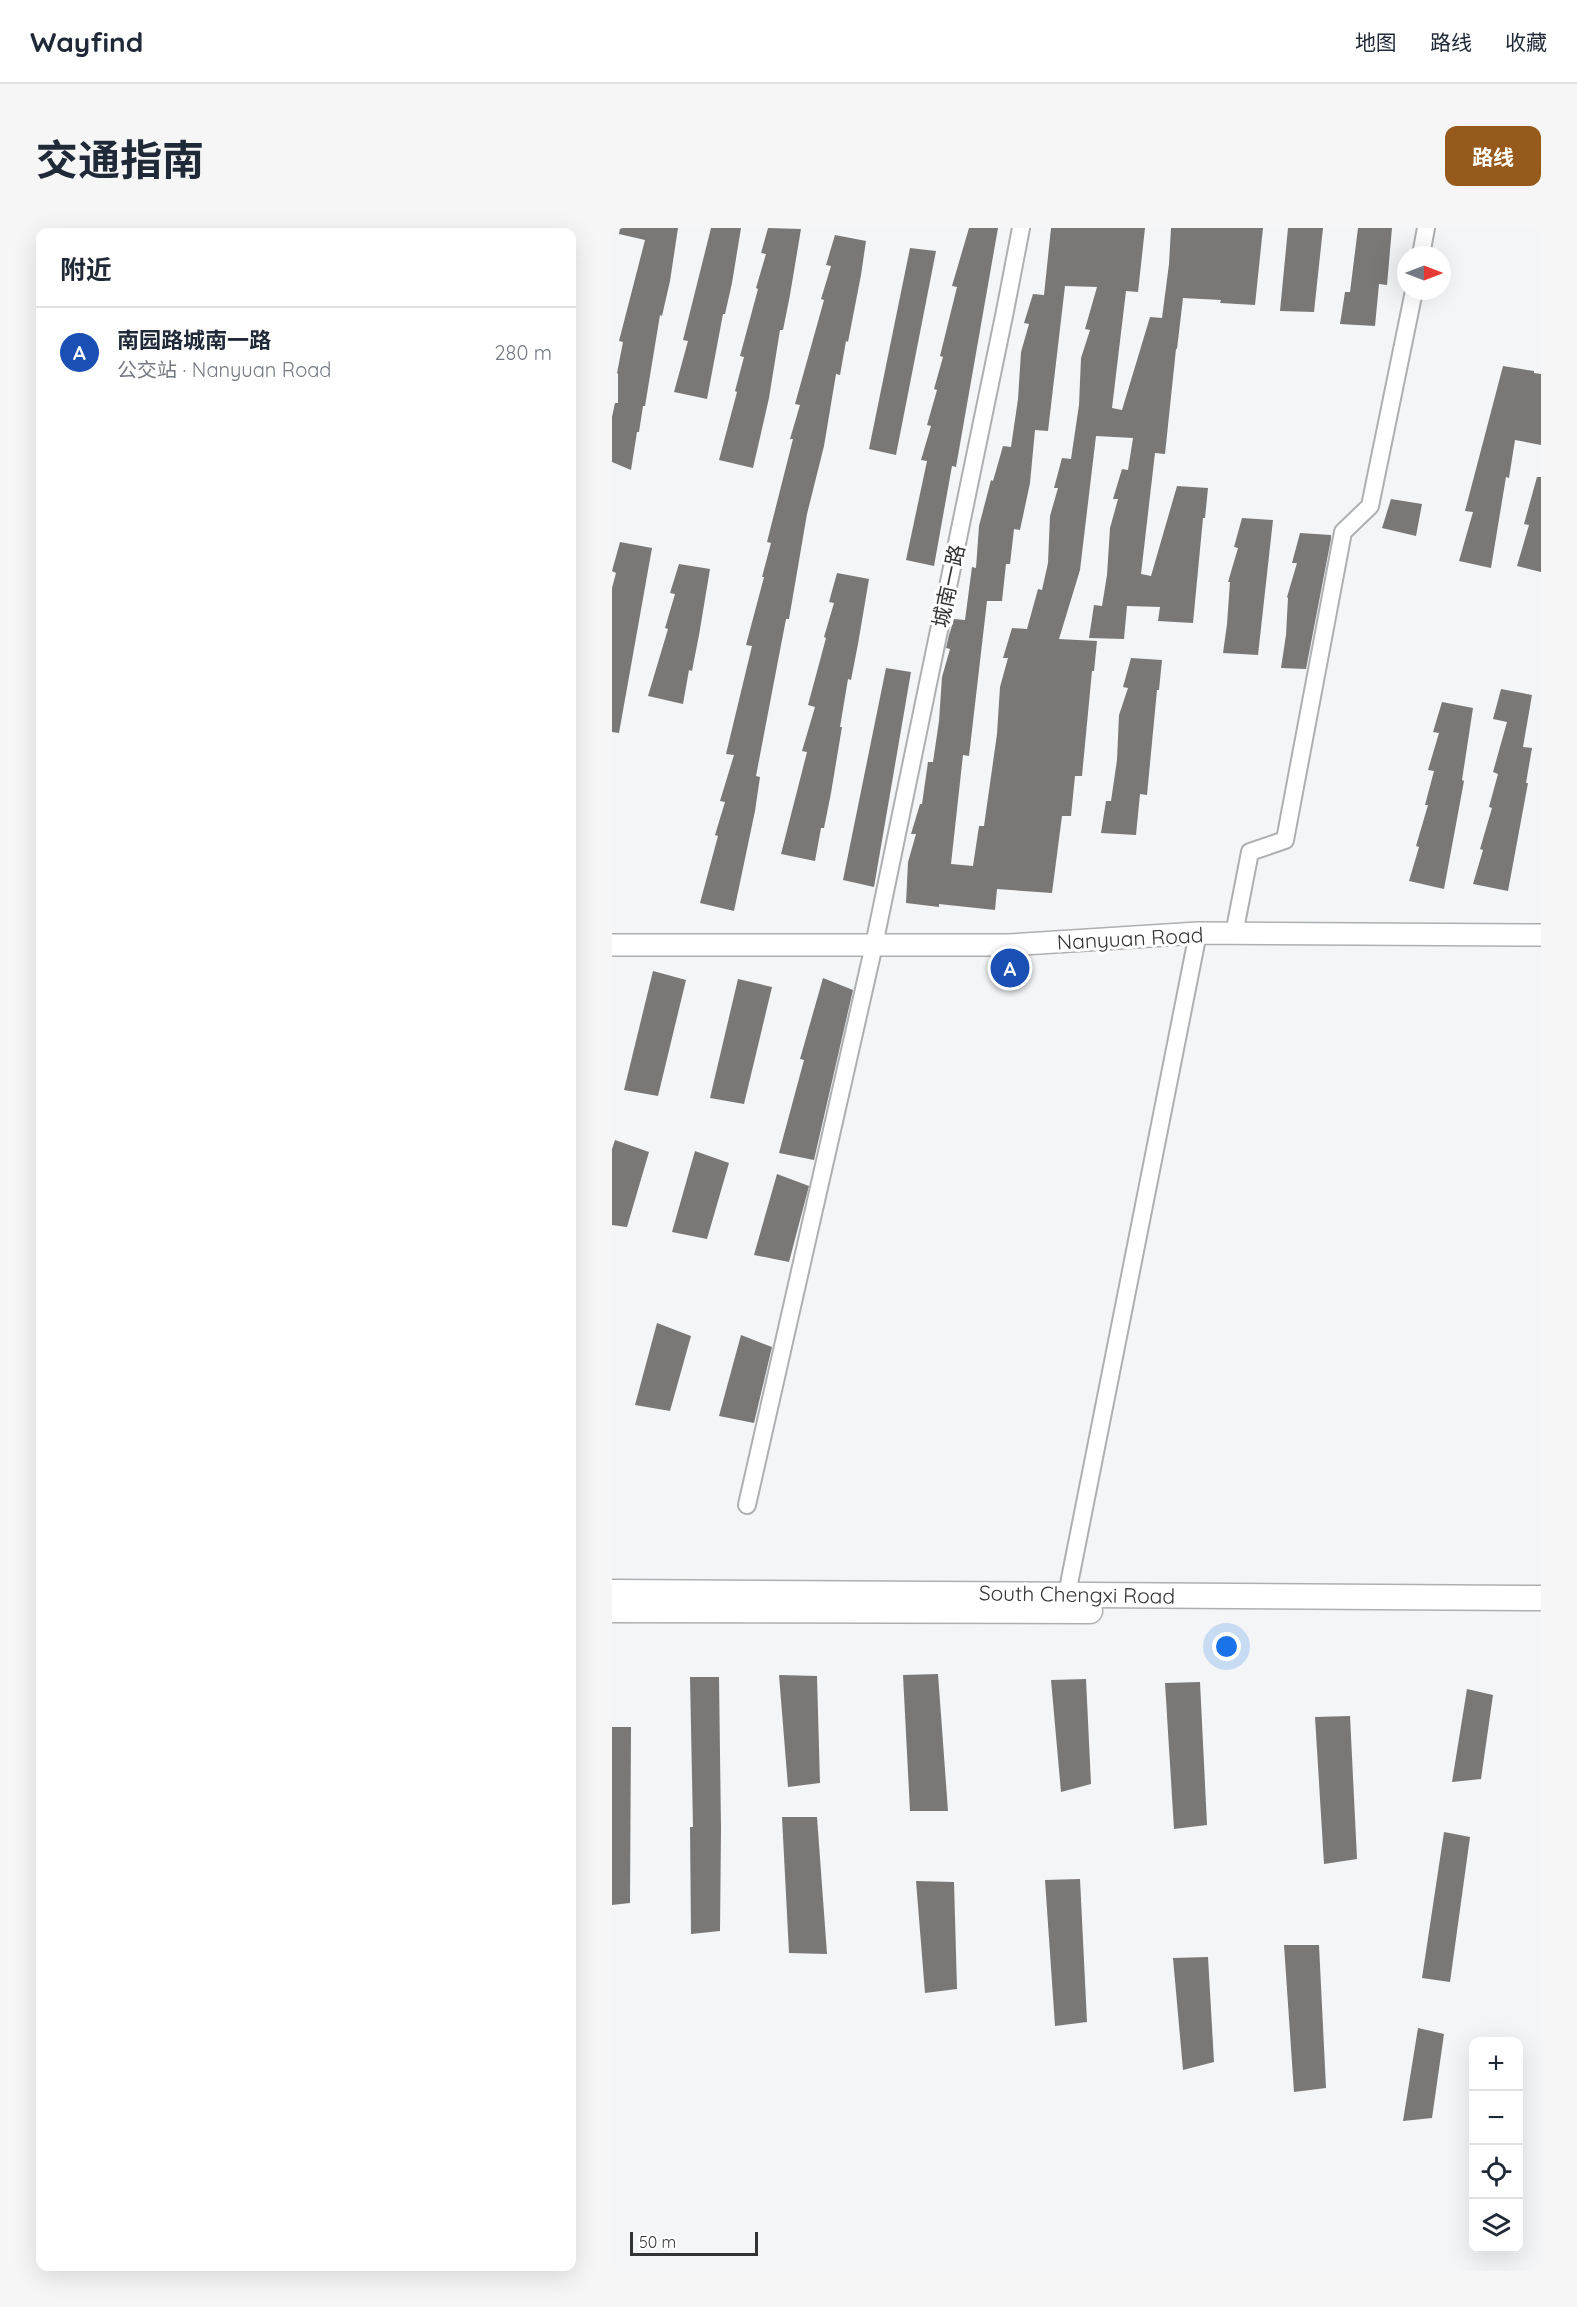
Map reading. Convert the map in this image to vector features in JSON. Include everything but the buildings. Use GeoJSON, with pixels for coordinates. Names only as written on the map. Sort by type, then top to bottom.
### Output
{"type":"FeatureCollection","features":[{"type":"Feature","properties":{"kind":"main road","name":"South Chengxi Road"},"geometry":{"type":"LineString","coordinates":[[612,1592],[1541,1598]]}},
{"type":"Feature","properties":{"kind":"main road","name":"South Chengxi Road"},"geometry":{"type":"LineString","coordinates":[[612,1611],[1541,1614]]}},
{"type":"Feature","properties":{"kind":"street","name":"城南一路"},"geometry":{"type":"LineString","coordinates":[[747,1505],[874,945],[1005,311],[1020,228]]}},
{"type":"Feature","properties":{"kind":"street"},"geometry":{"type":"LineString","coordinates":[[1423,246],[1426,228]]}},
{"type":"Feature","properties":{"kind":"street"},"geometry":{"type":"LineString","coordinates":[[1234,934],[1250,852],[1285,840],[1343,532],[1370,506],[1412,300]]}},
{"type":"Feature","properties":{"kind":"street","name":"Nanyuan Road"},"geometry":{"type":"LineString","coordinates":[[612,945],[1009,945],[1197,933],[1541,935]]}},
{"type":"Feature","properties":{"kind":"street"},"geometry":{"type":"LineString","coordinates":[[1067,1594],[1197,933]]}},
{"type":"Feature","properties":{"kind":"place","name":"南园路城南一路"},"geometry":{"type":"Point","coordinates":[1010,968]}}]}
